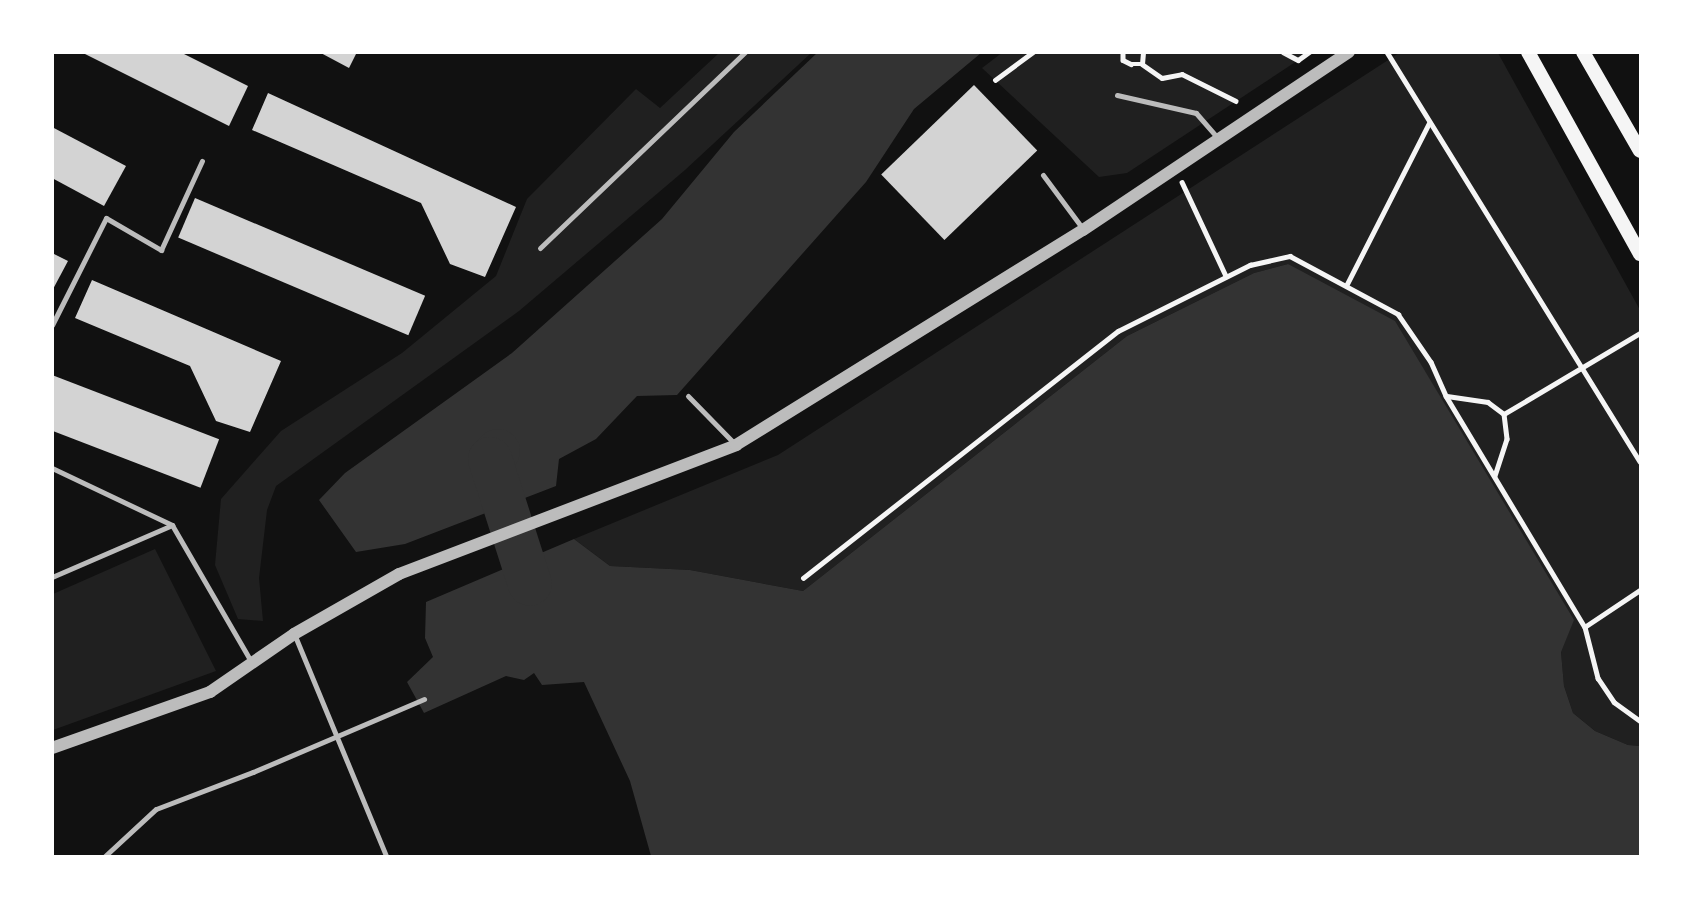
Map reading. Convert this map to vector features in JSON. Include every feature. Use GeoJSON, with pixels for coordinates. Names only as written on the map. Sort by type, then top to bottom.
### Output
{"type":"FeatureCollection","features":[{"type":"Feature","properties":{"kind":"main road"},"geometry":{"type":"LineString","coordinates":[[1528,52],[1640,254]]}},
{"type":"Feature","properties":{"kind":"main road"},"geometry":{"type":"LineString","coordinates":[[1583,52],[1640,151]]}},
{"type":"Feature","properties":{"kind":"street"},"geometry":{"type":"LineString","coordinates":[[52,748],[209,692],[294,634],[399,573],[736,445],[1083,230],[1349,52]]}},
{"type":"Feature","properties":{"kind":"lane"},"geometry":{"type":"LineString","coordinates":[[540,248],[745,52]]}},
{"type":"Feature","properties":{"kind":"lane"},"geometry":{"type":"LineString","coordinates":[[1117,95],[1196,113],[1219,139]]}},
{"type":"Feature","properties":{"kind":"lane"},"geometry":{"type":"LineString","coordinates":[[52,325],[106,218],[161,250],[202,161]]}},
{"type":"Feature","properties":{"kind":"lane"},"geometry":{"type":"LineString","coordinates":[[1043,175],[1083,230]]}},
{"type":"Feature","properties":{"kind":"lane"},"geometry":{"type":"LineString","coordinates":[[688,396],[736,445]]}},
{"type":"Feature","properties":{"kind":"lane"},"geometry":{"type":"LineString","coordinates":[[52,468],[172,525],[251,663]]}},
{"type":"Feature","properties":{"kind":"lane"},"geometry":{"type":"LineString","coordinates":[[52,578],[172,525]]}},
{"type":"Feature","properties":{"kind":"lane"},"geometry":{"type":"LineString","coordinates":[[294,634],[386,856]]}},
{"type":"Feature","properties":{"kind":"lane"},"geometry":{"type":"LineString","coordinates":[[106,856],[156,808],[253,772],[424,699]]}},
{"type":"Feature","properties":{"kind":"path"},"geometry":{"type":"LineString","coordinates":[[995,80],[1033,52]]}},
{"type":"Feature","properties":{"kind":"path"},"geometry":{"type":"LineString","coordinates":[[1123,52],[1123,60],[1131,64],[1142,64],[1163,78],[1182,74],[1236,101]]}},
{"type":"Feature","properties":{"kind":"path"},"geometry":{"type":"LineString","coordinates":[[1142,64],[1143,52]]}},
{"type":"Feature","properties":{"kind":"path"},"geometry":{"type":"LineString","coordinates":[[1283,52],[1298,60],[1310,52]]}},
{"type":"Feature","properties":{"kind":"path"},"geometry":{"type":"LineString","coordinates":[[1387,52],[1640,461]]}},
{"type":"Feature","properties":{"kind":"path"},"geometry":{"type":"LineString","coordinates":[[1346,286],[1429,122]]}},
{"type":"Feature","properties":{"kind":"path"},"geometry":{"type":"LineString","coordinates":[[1176,168],[1226,276]]}},
{"type":"Feature","properties":{"kind":"path"},"geometry":{"type":"LineString","coordinates":[[803,578],[1118,331],[1250,265],[1290,256],[1398,314],[1431,362],[1446,396],[1585,627],[1598,678],[1614,702],[1640,721]]}},
{"type":"Feature","properties":{"kind":"path"},"geometry":{"type":"LineString","coordinates":[[1504,414],[1640,333]]}},
{"type":"Feature","properties":{"kind":"path"},"geometry":{"type":"LineString","coordinates":[[1446,396],[1488,402],[1504,414],[1507,439],[1495,476]]}},
{"type":"Feature","properties":{"kind":"path"},"geometry":{"type":"LineString","coordinates":[[1585,627],[1640,590]]}},
{"type":"Feature","properties":{"kind":"shaded area"},"geometry":{"type":"Polygon","coordinates":[[[1003,52],[1309,53],[1127,173],[1099,177],[982,68],[1003,52]]]}},
{"type":"Feature","properties":{"kind":"shaded area"},"geometry":{"type":"Polygon","coordinates":[[[719,53],[811,53],[685,170],[519,311],[276,486],[267,510],[259,578],[263,621],[238,619],[215,565],[221,499],[281,431],[402,353],[496,276],[527,199],[636,89],[660,108],[719,53]]]}},
{"type":"Feature","properties":{"kind":"shaded area"},"geometry":{"type":"Polygon","coordinates":[[[817,53],[981,53],[914,109],[866,182],[677,395],[637,396],[596,439],[559,459],[556,486],[405,544],[356,552],[319,500],[345,473],[512,353],[662,219],[734,132],[817,53]]]}},
{"type":"Feature","properties":{"kind":"shaded area"},"geometry":{"type":"Polygon","coordinates":[[[1399,53],[1498,53],[1640,310],[1640,746],[1628,745],[1595,731],[1573,713],[1564,686],[1561,652],[1288,264],[1254,273],[1127,336],[803,591],[690,570],[610,566],[574,539],[778,455],[1399,53]]]}},
{"type":"Feature","properties":{"kind":"shaded area"},"geometry":{"type":"Polygon","coordinates":[[[1288,264],[1395,321],[1574,620],[1561,652],[1564,686],[1573,713],[1595,731],[1628,745],[1640,746],[1640,856],[651,856],[630,781],[584,682],[542,685],[534,673],[524,680],[506,676],[424,713],[407,682],[433,657],[425,638],[426,602],[574,539],[610,566],[690,570],[803,591],[1127,336],[1254,273],[1288,264]]]}},
{"type":"Feature","properties":{"kind":"shaded area"},"geometry":{"type":"Polygon","coordinates":[[[155,549],[216,671],[53,730],[53,594],[155,549]]]}},
{"type":"Feature","properties":{"kind":"building"},"geometry":{"type":"Polygon","coordinates":[[[81,52],[180,52],[248,86],[229,126],[81,52]]]}},
{"type":"Feature","properties":{"kind":"building"},"geometry":{"type":"Polygon","coordinates":[[[319,52],[357,52],[349,68],[319,52]]]}},
{"type":"Feature","properties":{"kind":"building"},"geometry":{"type":"Polygon","coordinates":[[[974,85],[1037,150],[944,240],[881,175],[974,85]]]}},
{"type":"Feature","properties":{"kind":"building"},"geometry":{"type":"Polygon","coordinates":[[[268,93],[516,207],[485,277],[450,264],[421,203],[252,130],[268,93]]]}},
{"type":"Feature","properties":{"kind":"building"},"geometry":{"type":"Polygon","coordinates":[[[52,127],[126,166],[104,206],[52,178],[52,127]]]}},
{"type":"Feature","properties":{"kind":"building"},"geometry":{"type":"Polygon","coordinates":[[[195,198],[425,296],[408,335],[178,238],[195,198]]]}},
{"type":"Feature","properties":{"kind":"building"},"geometry":{"type":"Polygon","coordinates":[[[52,253],[68,261],[52,291],[52,253]]]}},
{"type":"Feature","properties":{"kind":"building"},"geometry":{"type":"Polygon","coordinates":[[[92,280],[281,361],[250,432],[216,421],[190,366],[75,318],[92,280]]]}},
{"type":"Feature","properties":{"kind":"building"},"geometry":{"type":"Polygon","coordinates":[[[52,375],[219,439],[200,488],[52,431],[52,375]]]}},
{"type":"Feature","properties":{"kind":"waterway"},"geometry":{"type":"LineString","coordinates":[[498,451],[490,459],[530,584]]}}]}
